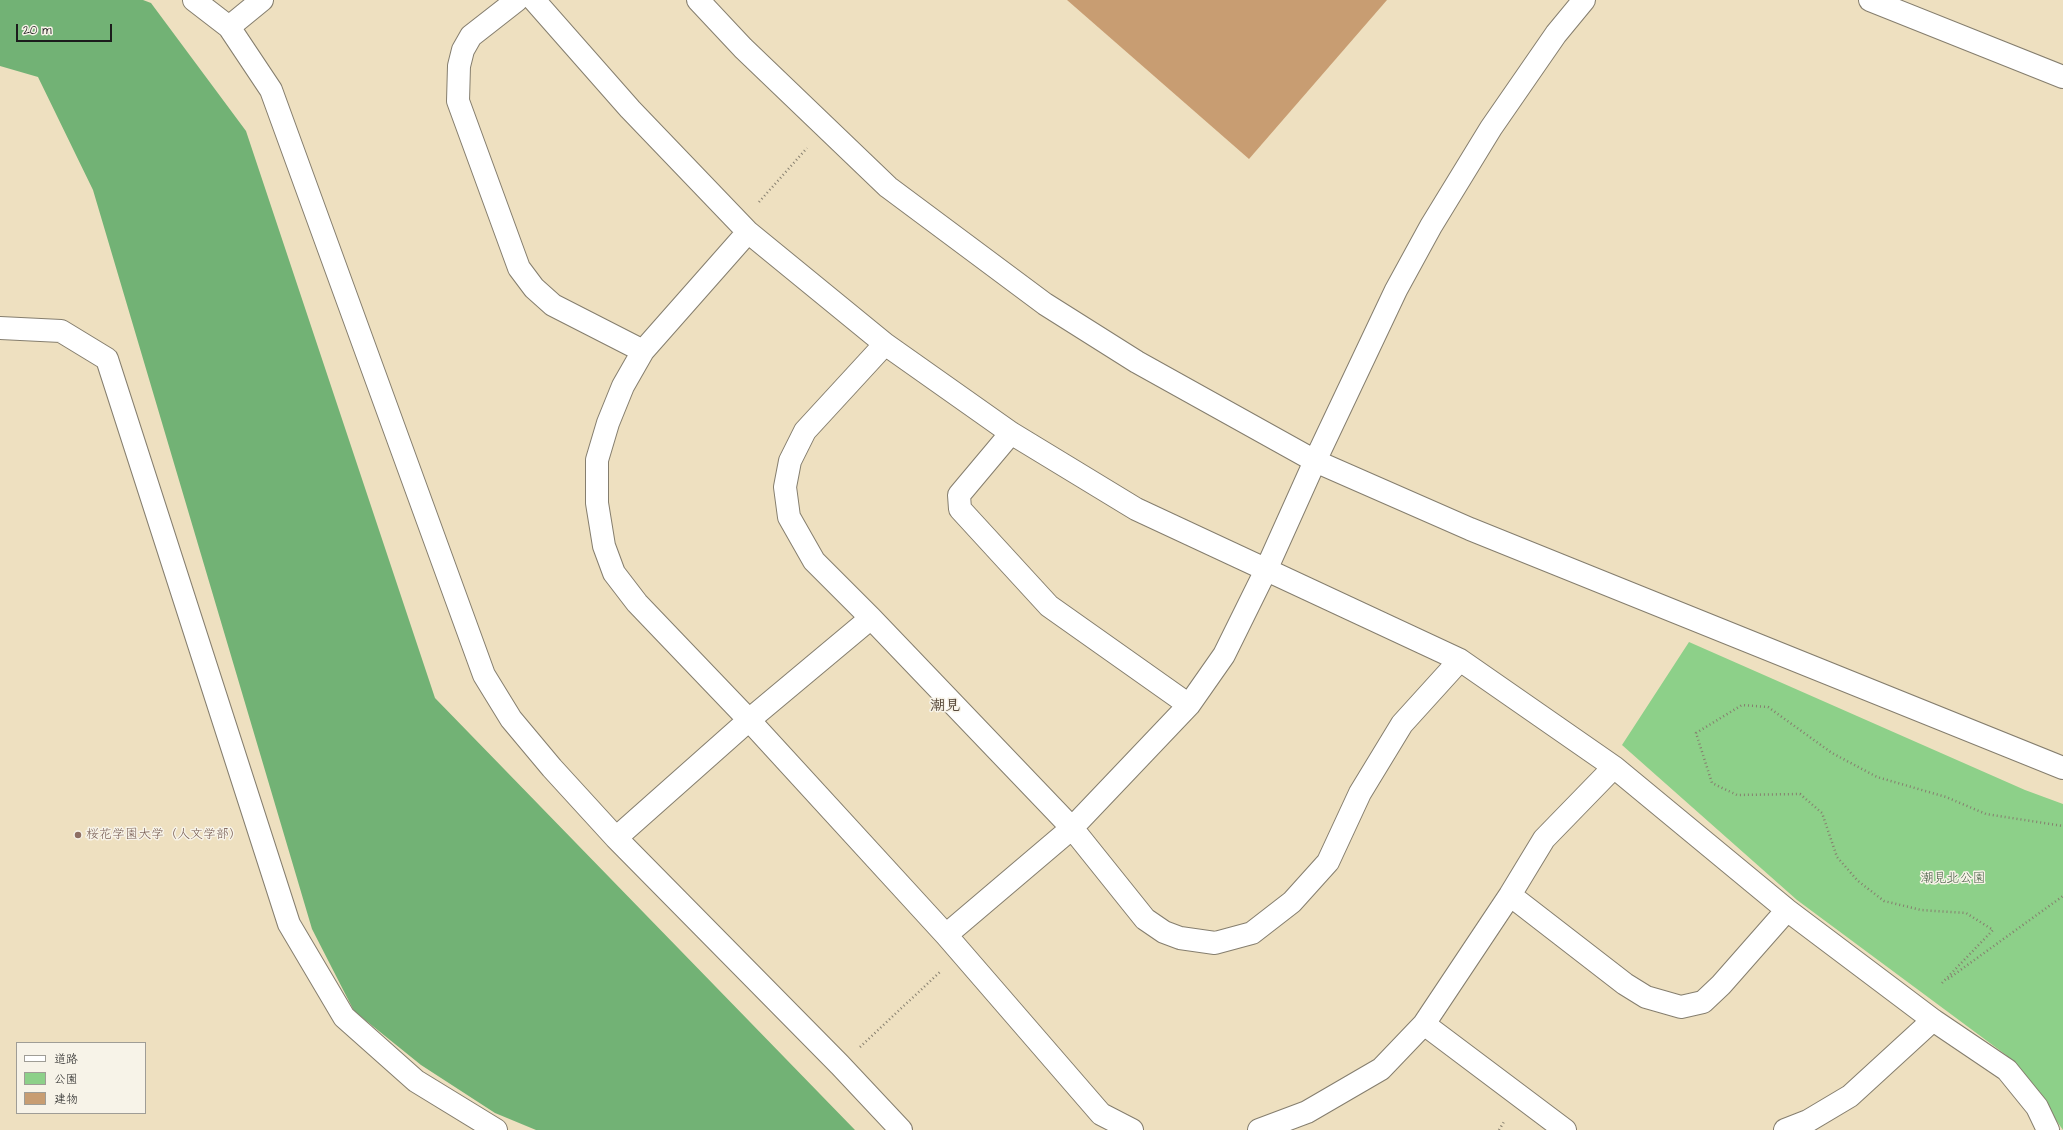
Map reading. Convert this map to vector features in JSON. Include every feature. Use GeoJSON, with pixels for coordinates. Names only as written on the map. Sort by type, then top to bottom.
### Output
{"type":"FeatureCollection","features":[{"type":"Feature","properties":{"kind":"street"},"geometry":{"type":"LineString","coordinates":[[194,0],[229,27],[271,90],[484,675],[511,719],[552,768],[616,838],[840,1064],[901,1130]]}},
{"type":"Feature","properties":{"kind":"street"},"geometry":{"type":"LineString","coordinates":[[229,27],[262,0]]}},
{"type":"Feature","properties":{"kind":"street"},"geometry":{"type":"LineString","coordinates":[[517,0],[471,36],[463,50],[458,66],[458,101],[519,268],[534,288],[553,305],[643,351]]}},
{"type":"Feature","properties":{"kind":"street"},"geometry":{"type":"LineString","coordinates":[[534,0],[630,109],[748,232],[885,344],[1011,433],[1136,509],[1460,660],[1614,767],[1787,910],[1933,1020],[2007,1070],[2037,1107],[2048,1130]]}},
{"type":"Feature","properties":{"kind":"street"},"geometry":{"type":"LineString","coordinates":[[698,0],[743,48],[888,187],[1045,304],[1137,362],[1315,461],[1470,529],[2063,768]]}},
{"type":"Feature","properties":{"kind":"street"},"geometry":{"type":"LineString","coordinates":[[946,935],[1072,828],[1189,705],[1224,656],[1266,570],[1315,461],[1396,290],[1431,226],[1491,128],[1556,34],[1584,0]]}},
{"type":"Feature","properties":{"kind":"street"},"geometry":{"type":"LineString","coordinates":[[1870,0],[2063,77]]}},
{"type":"Feature","properties":{"kind":"street"},"geometry":{"type":"LineString","coordinates":[[748,232],[643,351],[623,386],[608,423],[597,460],[597,503],[604,546],[614,573],[637,603],[749,720],[946,935],[1101,1114],[1132,1130]]}},
{"type":"Feature","properties":{"kind":"street"},"geometry":{"type":"LineString","coordinates":[[0,328],[61,331],[108,359],[289,924],[344,1017],[416,1081],[496,1130]]}},
{"type":"Feature","properties":{"kind":"street"},"geometry":{"type":"LineString","coordinates":[[885,344],[805,431],[790,461],[785,486],[788,517],[814,561],[871,618],[1072,828],[1145,919],[1164,932],[1180,938],[1215,943],[1252,933],[1292,902],[1328,862],[1360,793],[1402,724],[1460,660]]}},
{"type":"Feature","properties":{"kind":"street"},"geometry":{"type":"LineString","coordinates":[[1011,433],[959,495],[960,509],[1049,606],[1189,705]]}},
{"type":"Feature","properties":{"kind":"street"},"geometry":{"type":"LineString","coordinates":[[616,838],[749,720],[871,618]]}},
{"type":"Feature","properties":{"kind":"street"},"geometry":{"type":"LineString","coordinates":[[1259,1130],[1307,1112],[1381,1069],[1424,1024],[1510,895],[1544,838],[1614,767]]}},
{"type":"Feature","properties":{"kind":"street"},"geometry":{"type":"LineString","coordinates":[[1510,895],[1625,984],[1646,998],[1681,1007],[1703,1002],[1721,985],[1787,910]]}},
{"type":"Feature","properties":{"kind":"street"},"geometry":{"type":"LineString","coordinates":[[1785,1130],[1808,1121],[1850,1096],[1933,1020]]}},
{"type":"Feature","properties":{"kind":"street"},"geometry":{"type":"LineString","coordinates":[[1424,1024],[1565,1130]]}},
{"type":"Feature","properties":{"kind":"path"},"geometry":{"type":"LineString","coordinates":[[748,232],[757,205],[825,128]]}},
{"type":"Feature","properties":{"kind":"path"},"geometry":{"type":"LineString","coordinates":[[2063,826],[1986,814],[1946,797],[1877,777],[1832,753],[1768,706],[1742,705],[1696,733],[1712,783],[1736,795],[1800,794],[1822,813],[1837,857],[1858,881],[1884,901],[1921,910],[1966,914],[1993,930],[1942,984],[2063,896]]}},
{"type":"Feature","properties":{"kind":"path"},"geometry":{"type":"LineString","coordinates":[[840,1064],[961,953]]}},
{"type":"Feature","properties":{"kind":"green space"},"geometry":{"type":"Polygon","coordinates":[[[0,0],[143,0],[151,3],[246,131],[435,698],[855,1130],[536,1130],[495,1113],[421,1065],[354,1011],[312,929],[93,190],[38,77],[0,66],[0,0]]]}},
{"type":"Feature","properties":{"kind":"green space","name":"潮見北公園"},"geometry":{"type":"Polygon","coordinates":[[[1689,642],[2025,790],[2063,804],[2063,1130],[2020,1069],[2006,1055],[1797,900],[1622,745],[1689,642]]]}},
{"type":"Feature","properties":{"kind":"building"},"geometry":{"type":"Polygon","coordinates":[[[1067,0],[1387,0],[1249,159],[1067,0]]]}},
{"type":"Feature","properties":{"kind":"place","name":"桜花学園大学（人文学部）"},"geometry":{"type":"Point","coordinates":[78,835]}},
{"type":"Feature","properties":{"kind":"district","name":"潮見"},"geometry":{"type":"Point","coordinates":[945,707]}}]}
